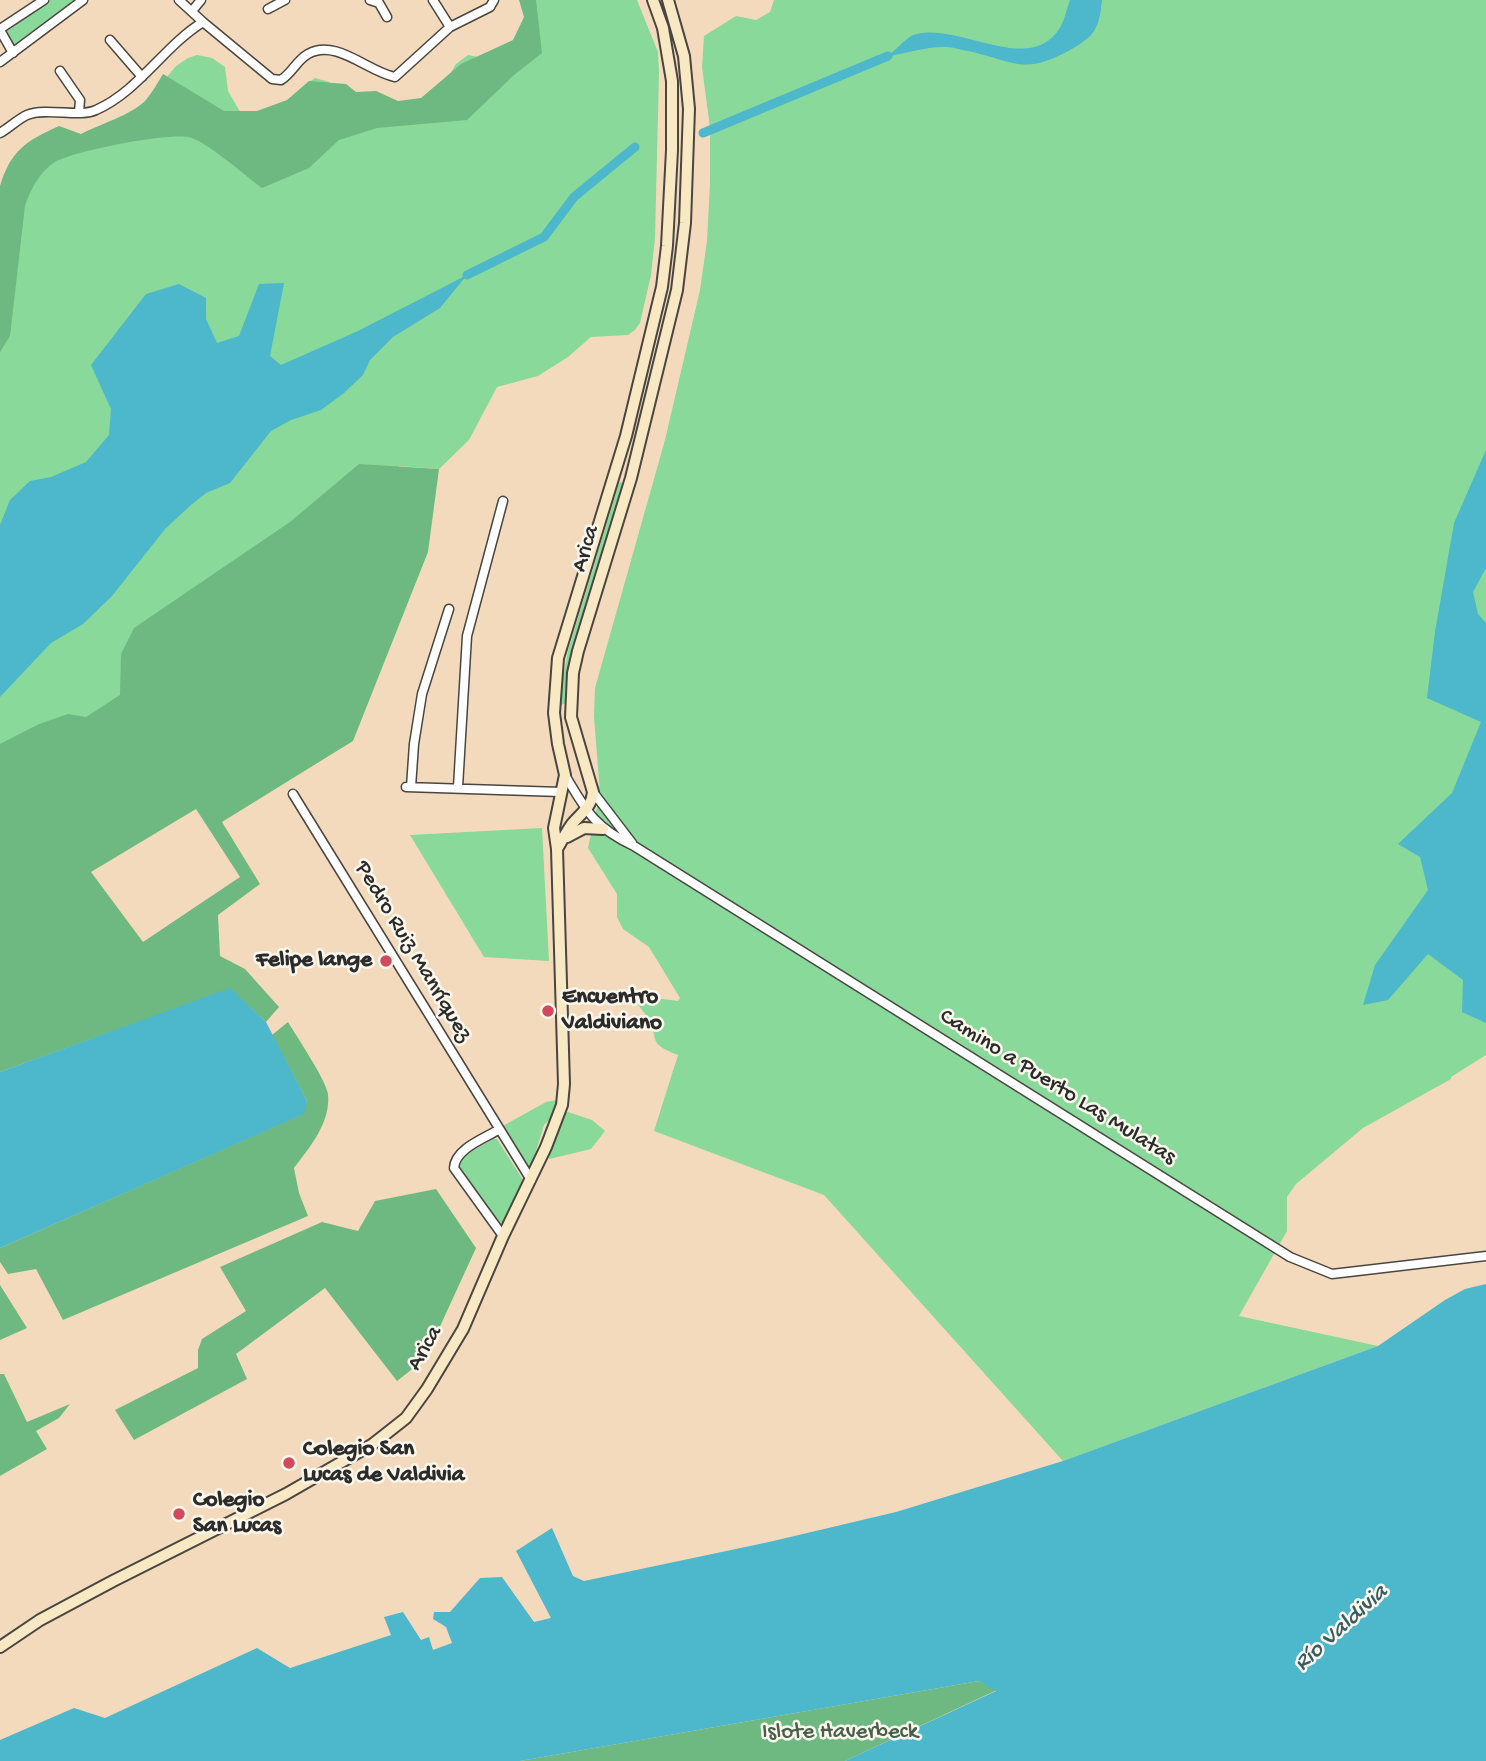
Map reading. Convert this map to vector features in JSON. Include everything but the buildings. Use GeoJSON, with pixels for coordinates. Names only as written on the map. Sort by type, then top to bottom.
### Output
{"type":"FeatureCollection","features":[{"type":"Feature","properties":{"kind":"main road","name":"Arica"},"geometry":{"type":"LineString","coordinates":[[0,1647],[40,1620],[286,1494],[373,1444],[406,1418],[463,1329],[562,1105],[564,1084],[560,845],[554,828],[565,775],[554,713],[558,658],[626,436],[662,287],[672,150],[672,80],[663,28],[653,0]]}},
{"type":"Feature","properties":{"kind":"main road","name":"Arica"},"geometry":{"type":"LineString","coordinates":[[593,792],[571,717],[573,673],[631,478],[677,290],[682,250],[688,88],[684,56],[668,0]]}},
{"type":"Feature","properties":{"kind":"main road"},"geometry":{"type":"LineString","coordinates":[[560,845],[571,825],[591,804],[593,792]]}},
{"type":"Feature","properties":{"kind":"main road"},"geometry":{"type":"LineString","coordinates":[[560,845],[584,828],[603,829]]}},
{"type":"Feature","properties":{"kind":"street"},"geometry":{"type":"LineString","coordinates":[[13,53],[0,29],[44,0]]}},
{"type":"Feature","properties":{"kind":"street"},"geometry":{"type":"LineString","coordinates":[[0,62],[83,0]]}},
{"type":"Feature","properties":{"kind":"street"},"geometry":{"type":"LineString","coordinates":[[178,0],[272,79],[281,80],[290,75],[305,56],[316,50],[331,49],[384,75],[395,77],[450,27],[490,7],[494,0]]}},
{"type":"Feature","properties":{"kind":"street"},"geometry":{"type":"LineString","coordinates":[[192,11],[201,0]]}},
{"type":"Feature","properties":{"kind":"street"},"geometry":{"type":"LineString","coordinates":[[268,9],[285,0]]}},
{"type":"Feature","properties":{"kind":"street"},"geometry":{"type":"LineString","coordinates":[[433,0],[450,27]]}},
{"type":"Feature","properties":{"kind":"street"},"geometry":{"type":"LineString","coordinates":[[377,1],[387,17]]}},
{"type":"Feature","properties":{"kind":"street"},"geometry":{"type":"LineString","coordinates":[[0,133],[28,114],[93,112],[111,102],[142,77],[185,32],[203,22]]}},
{"type":"Feature","properties":{"kind":"street"},"geometry":{"type":"LineString","coordinates":[[110,40],[142,77]]}},
{"type":"Feature","properties":{"kind":"street"},"geometry":{"type":"LineString","coordinates":[[60,71],[80,100],[79,111]]}},
{"type":"Feature","properties":{"kind":"street"},"geometry":{"type":"LineString","coordinates":[[458,787],[467,636],[503,501]]}},
{"type":"Feature","properties":{"kind":"street"},"geometry":{"type":"LineString","coordinates":[[449,609],[422,694],[408,787],[561,792]]}},
{"type":"Feature","properties":{"kind":"street","name":"Camino a Puerto Las Mulatas"},"geometry":{"type":"LineString","coordinates":[[565,775],[586,810],[603,829],[1290,1256],[1332,1274],[1486,1256]]}},
{"type":"Feature","properties":{"kind":"street","name":"Camino a Puerto Las Mulatas"},"geometry":{"type":"LineString","coordinates":[[593,792],[634,846]]}},
{"type":"Feature","properties":{"kind":"street","name":"Pedro Ruiz Manríquez"},"geometry":{"type":"LineString","coordinates":[[293,794],[531,1180]]}},
{"type":"Feature","properties":{"kind":"street"},"geometry":{"type":"LineString","coordinates":[[498,1129],[459,1154],[454,1168],[503,1236]]}},
{"type":"Feature","properties":{"kind":"green space"},"geometry":{"type":"Polygon","coordinates":[[[50,0],[79,0],[15,46],[6,32],[50,0]]]}},
{"type":"Feature","properties":{"kind":"green space"},"geometry":{"type":"Polygon","coordinates":[[[519,0],[536,0],[542,53],[514,75],[467,120],[377,128],[339,140],[309,168],[262,188],[192,138],[165,137],[124,143],[55,162],[36,181],[25,206],[10,336],[0,352],[0,186],[9,164],[29,142],[59,126],[81,134],[123,115],[145,101],[163,74],[224,111],[257,111],[287,100],[309,81],[346,84],[356,92],[376,91],[398,101],[421,98],[461,64],[513,40],[524,17],[519,0]]]}},
{"type":"Feature","properties":{"kind":"green space"},"geometry":{"type":"Polygon","coordinates":[[[534,0],[637,0],[658,52],[655,238],[651,275],[640,323],[628,335],[591,337],[568,357],[538,376],[497,387],[469,440],[439,469],[399,466],[149,801],[0,978],[0,297],[15,192],[76,140],[132,119],[176,66],[188,58],[197,55],[212,58],[225,67],[228,91],[242,115],[269,120],[315,78],[329,82],[352,116],[438,94],[456,64],[468,55],[478,57],[516,40],[534,0]]]}},
{"type":"Feature","properties":{"kind":"green space"},"geometry":{"type":"Polygon","coordinates":[[[774,0],[1486,0],[1486,1055],[1451,1079],[1363,1128],[1296,1184],[1287,1197],[1287,1231],[1239,1316],[1378,1346],[1063,1461],[824,1195],[654,1131],[678,1055],[657,1043],[646,1015],[637,1003],[647,997],[678,1001],[680,998],[649,947],[623,929],[617,917],[617,894],[588,848],[600,793],[594,717],[595,688],[665,440],[700,290],[707,241],[710,128],[702,67],[704,36],[736,16],[756,20],[770,12],[774,0]]]}},
{"type":"Feature","properties":{"kind":"green space"},"geometry":{"type":"Polygon","coordinates":[[[359,464],[439,469],[428,552],[353,741],[222,822],[260,884],[218,915],[220,956],[245,969],[279,1007],[266,1022],[230,989],[0,1072],[0,744],[39,724],[68,714],[86,717],[120,695],[121,654],[134,628],[290,522],[359,464]],[[196,809],[91,872],[143,942],[240,877],[196,809]]]}},
{"type":"Feature","properties":{"kind":"green space"},"geometry":{"type":"Polygon","coordinates":[[[621,482],[625,485],[569,675],[566,703],[561,705],[568,651],[621,482]]]}},
{"type":"Feature","properties":{"kind":"green space"},"geometry":{"type":"Polygon","coordinates":[[[542,828],[549,961],[484,957],[410,835],[542,828]]]}},
{"type":"Feature","properties":{"kind":"green space"},"geometry":{"type":"Polygon","coordinates":[[[288,1022],[317,1069],[328,1094],[323,1124],[313,1143],[294,1168],[299,1193],[308,1216],[63,1320],[36,1269],[8,1274],[0,1262],[0,1248],[303,1114],[307,1101],[272,1035],[288,1022]]]}},
{"type":"Feature","properties":{"kind":"green space"},"geometry":{"type":"Polygon","coordinates":[[[557,1100],[550,1119],[544,1125],[532,1164],[524,1164],[501,1127],[546,1102],[557,1100]]]}},
{"type":"Feature","properties":{"kind":"green space"},"geometry":{"type":"Polygon","coordinates":[[[564,1113],[592,1120],[605,1131],[591,1149],[549,1159],[548,1155],[564,1113]]]}},
{"type":"Feature","properties":{"kind":"green space"},"geometry":{"type":"Polygon","coordinates":[[[497,1139],[523,1180],[502,1223],[497,1221],[458,1167],[460,1158],[497,1139]]]}},
{"type":"Feature","properties":{"kind":"green space"},"geometry":{"type":"Polygon","coordinates":[[[436,1189],[476,1248],[425,1359],[397,1381],[325,1288],[236,1354],[247,1379],[134,1440],[115,1410],[198,1368],[198,1350],[202,1339],[246,1311],[220,1267],[322,1222],[358,1231],[375,1201],[436,1189]]]}},
{"type":"Feature","properties":{"kind":"green space"},"geometry":{"type":"Polygon","coordinates":[[[0,1285],[27,1328],[0,1340],[0,1285]]]}},
{"type":"Feature","properties":{"kind":"green space"},"geometry":{"type":"Polygon","coordinates":[[[0,1374],[4,1374],[27,1422],[70,1404],[59,1418],[36,1431],[47,1449],[0,1476],[0,1374]]]}},
{"type":"Feature","properties":{"kind":"green space","name":"Islote Haverbeck"},"geometry":{"type":"Polygon","coordinates":[[[979,1681],[997,1690],[845,1761],[520,1761],[979,1681]]]}},
{"type":"Feature","properties":{"kind":"water"},"geometry":{"type":"Polygon","coordinates":[[[1070,0],[1102,0],[1097,25],[1090,36],[1078,45],[1041,63],[1019,64],[947,47],[888,56],[913,35],[931,32],[992,45],[1031,48],[1048,41],[1061,26],[1070,0]]]}},
{"type":"Feature","properties":{"kind":"water"},"geometry":{"type":"Polygon","coordinates":[[[467,275],[440,308],[393,337],[370,360],[363,375],[344,393],[321,410],[291,420],[271,431],[230,483],[206,493],[165,529],[112,596],[83,624],[51,643],[0,697],[0,525],[10,500],[30,481],[51,477],[86,462],[109,435],[111,409],[91,365],[146,294],[179,284],[206,298],[206,319],[217,343],[239,336],[259,284],[284,283],[270,356],[281,365],[358,331],[467,275]]]}},
{"type":"Feature","properties":{"kind":"water"},"geometry":{"type":"Polygon","coordinates":[[[1486,450],[1486,568],[1473,592],[1478,614],[1486,623],[1486,1023],[1462,1012],[1463,980],[1428,954],[1388,1000],[1363,1005],[1375,965],[1428,890],[1420,857],[1398,844],[1452,793],[1481,722],[1427,698],[1435,632],[1454,523],[1486,450]]]}},
{"type":"Feature","properties":{"kind":"water"},"geometry":{"type":"Polygon","coordinates":[[[230,988],[266,1022],[307,1101],[304,1114],[0,1248],[0,1072],[230,988]]]}},
{"type":"Feature","properties":{"kind":"water","name":"Río Valdivia"},"geometry":{"type":"Polygon","coordinates":[[[1486,1284],[1486,1761],[845,1761],[996,1691],[979,1681],[520,1761],[0,1761],[0,1740],[74,1708],[105,1718],[257,1648],[290,1668],[391,1635],[384,1617],[403,1612],[421,1640],[429,1637],[433,1650],[452,1643],[446,1627],[433,1619],[434,1612],[450,1612],[480,1578],[502,1577],[534,1622],[551,1618],[516,1551],[552,1528],[573,1576],[584,1581],[896,1512],[1063,1461],[1378,1346],[1445,1300],[1465,1289],[1486,1284]]]}},
{"type":"Feature","properties":{"kind":"waterway"},"geometry":{"type":"LineString","coordinates":[[703,133],[888,56]]}},
{"type":"Feature","properties":{"kind":"waterway"},"geometry":{"type":"LineString","coordinates":[[467,275],[544,237],[574,197],[635,147]]}},
{"type":"Feature","properties":{"kind":"place","name":"Felipe lange"},"geometry":{"type":"Point","coordinates":[386,961]}},
{"type":"Feature","properties":{"kind":"place","name":"Encuentro Valdiviano"},"geometry":{"type":"Point","coordinates":[548,1011]}},
{"type":"Feature","properties":{"kind":"place","name":"Colegio San Lucas de Valdivia"},"geometry":{"type":"Point","coordinates":[289,1463]}},
{"type":"Feature","properties":{"kind":"place","name":"Colegio San Lucas"},"geometry":{"type":"Point","coordinates":[179,1514]}}]}
